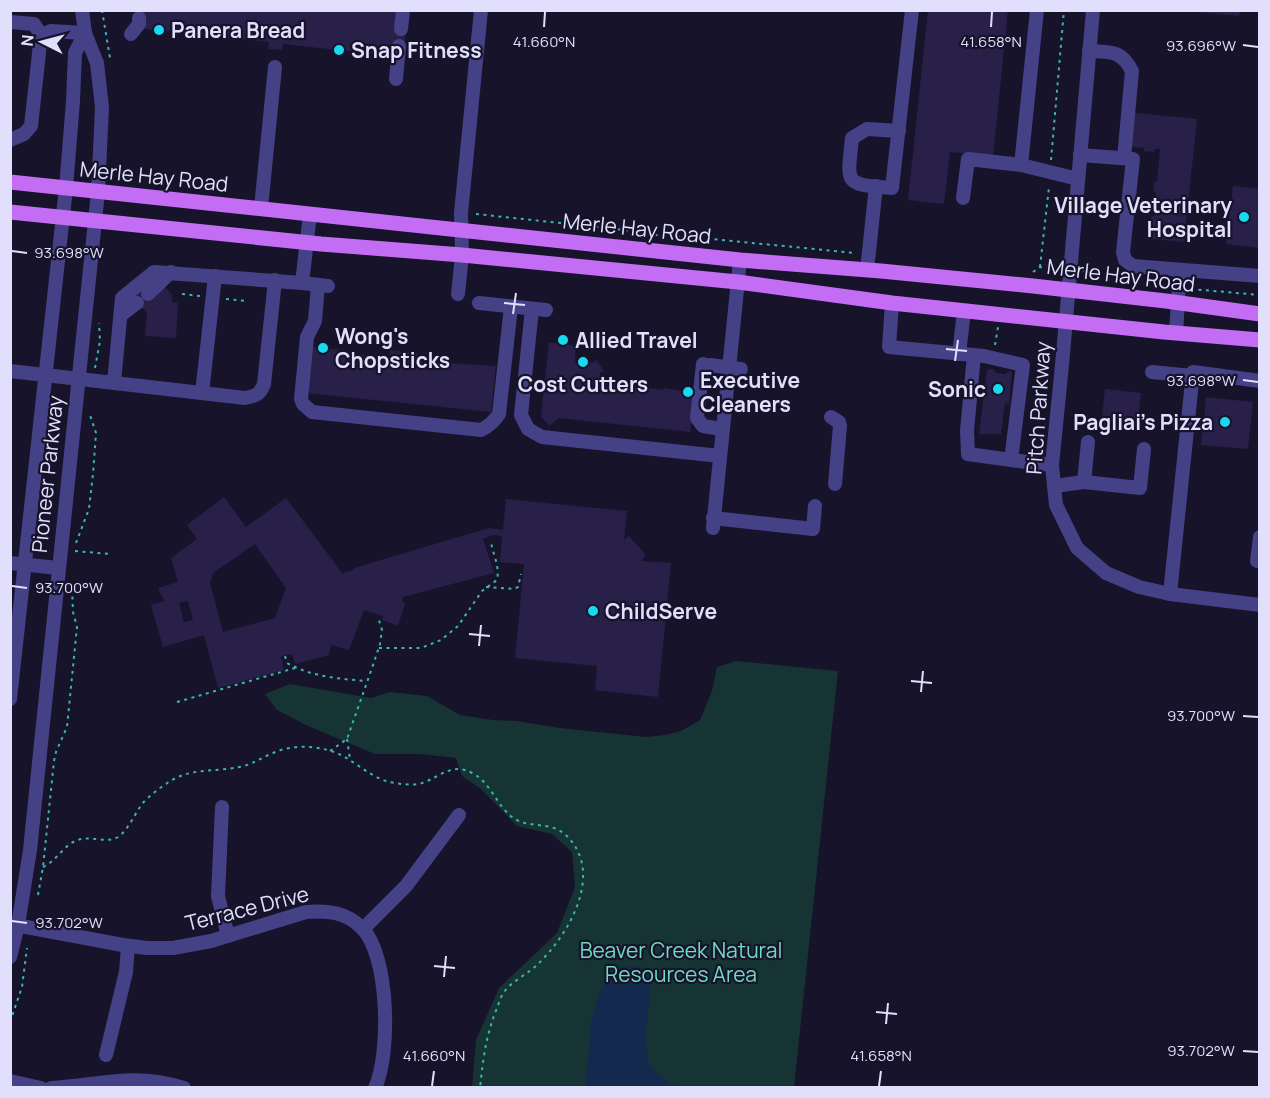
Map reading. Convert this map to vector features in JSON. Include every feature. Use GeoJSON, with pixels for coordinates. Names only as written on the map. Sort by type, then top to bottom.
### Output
{"type":"FeatureCollection","features":[{"type":"Feature","properties":{"kind":"main road","name":"Merle Hay Road"},"geometry":{"type":"LineString","coordinates":[[10,182],[740,260],[867,270],[1068,291],[1260,314]]}},
{"type":"Feature","properties":{"kind":"main road","name":"Merle Hay Road"},"geometry":{"type":"LineString","coordinates":[[10,212],[738,282],[892,303],[1260,340]]}},
{"type":"Feature","properties":{"kind":"street","name":"Pioneer Parkway"},"geometry":{"type":"LineString","coordinates":[[10,957],[14,924],[30,850],[58,568],[85,379],[102,107],[97,63],[85,33],[82,10]]}},
{"type":"Feature","properties":{"kind":"street"},"geometry":{"type":"LineString","coordinates":[[401,29],[403,10]]}},
{"type":"Feature","properties":{"kind":"street"},"geometry":{"type":"LineString","coordinates":[[458,294],[462,255],[460,231],[481,10]]}},
{"type":"Feature","properties":{"kind":"street"},"geometry":{"type":"LineString","coordinates":[[898,131],[867,129],[852,138],[849,171],[851,180],[858,185],[892,188],[912,10]]}},
{"type":"Feature","properties":{"kind":"street"},"geometry":{"type":"LineString","coordinates":[[1021,165],[1037,10]]}},
{"type":"Feature","properties":{"kind":"street","name":"Pitch Parkway"},"geometry":{"type":"LineString","coordinates":[[1093,10],[1052,465],[1056,506],[1077,548],[1106,573],[1139,587],[1170,594],[1260,605]]}},
{"type":"Feature","properties":{"kind":"street"},"geometry":{"type":"LineString","coordinates":[[131,34],[139,24],[139,18]]}},
{"type":"Feature","properties":{"kind":"street"},"geometry":{"type":"LineString","coordinates":[[10,22],[34,24],[40,35],[31,126],[24,134],[10,140]]}},
{"type":"Feature","properties":{"kind":"street"},"geometry":{"type":"LineString","coordinates":[[40,35],[51,31],[85,33]]}},
{"type":"Feature","properties":{"kind":"street","name":"Pioneer Parkway"},"geometry":{"type":"LineString","coordinates":[[10,699],[63,218],[75,53],[85,33]]}},
{"type":"Feature","properties":{"kind":"street"},"geometry":{"type":"LineString","coordinates":[[396,79],[399,46]]}},
{"type":"Feature","properties":{"kind":"street"},"geometry":{"type":"LineString","coordinates":[[1089,51],[1113,52],[1126,58],[1132,71],[1124,158]]}},
{"type":"Feature","properties":{"kind":"street"},"geometry":{"type":"LineString","coordinates":[[261,208],[274,140],[275,67]]}},
{"type":"Feature","properties":{"kind":"street"},"geometry":{"type":"LineString","coordinates":[[1080,154],[1133,159],[1123,252],[1125,260],[1133,266],[1260,276]]}},
{"type":"Feature","properties":{"kind":"street"},"geometry":{"type":"LineString","coordinates":[[963,198],[968,159],[1021,165],[1078,179]]}},
{"type":"Feature","properties":{"kind":"street"},"geometry":{"type":"LineString","coordinates":[[867,270],[876,186]]}},
{"type":"Feature","properties":{"kind":"street"},"geometry":{"type":"LineString","coordinates":[[302,284],[310,214]]}},
{"type":"Feature","properties":{"kind":"street"},"geometry":{"type":"LineString","coordinates":[[740,260],[735,368],[731,407],[722,429],[720,456],[724,478],[713,523],[802,533],[813,529],[815,506]]}},
{"type":"Feature","properties":{"kind":"street"},"geometry":{"type":"LineString","coordinates":[[1176,333],[1180,270]]}},
{"type":"Feature","properties":{"kind":"street"},"geometry":{"type":"LineString","coordinates":[[114,382],[122,298],[154,272],[275,280],[323,286],[313,324],[307,337],[301,399],[303,404],[312,412],[482,430],[495,421],[499,414],[510,306]]}},
{"type":"Feature","properties":{"kind":"street"},"geometry":{"type":"LineString","coordinates":[[121,315],[171,272]]}},
{"type":"Feature","properties":{"kind":"street"},"geometry":{"type":"LineString","coordinates":[[202,393],[215,276]]}},
{"type":"Feature","properties":{"kind":"street"},"geometry":{"type":"LineString","coordinates":[[10,371],[245,398],[256,396],[261,391],[275,280]]}},
{"type":"Feature","properties":{"kind":"street"},"geometry":{"type":"LineString","coordinates":[[478,303],[546,310]]}},
{"type":"Feature","properties":{"kind":"street"},"geometry":{"type":"LineString","coordinates":[[892,303],[889,347],[974,355],[1023,365],[1011,459]]}},
{"type":"Feature","properties":{"kind":"street"},"geometry":{"type":"LineString","coordinates":[[532,309],[521,415],[528,429],[542,437],[720,456]]}},
{"type":"Feature","properties":{"kind":"street"},"geometry":{"type":"LineString","coordinates":[[959,354],[964,311]]}},
{"type":"Feature","properties":{"kind":"street"},"geometry":{"type":"LineString","coordinates":[[313,324],[327,330]]}},
{"type":"Feature","properties":{"kind":"street"},"geometry":{"type":"LineString","coordinates":[[492,347],[506,348]]}},
{"type":"Feature","properties":{"kind":"street"},"geometry":{"type":"LineString","coordinates":[[974,355],[967,430],[968,454],[1052,465]]}},
{"type":"Feature","properties":{"kind":"street"},"geometry":{"type":"LineString","coordinates":[[722,429],[703,426],[697,418],[706,364],[735,368]]}},
{"type":"Feature","properties":{"kind":"street"},"geometry":{"type":"LineString","coordinates":[[1152,372],[1192,376]]}},
{"type":"Feature","properties":{"kind":"street"},"geometry":{"type":"LineString","coordinates":[[1170,594],[1193,372],[1260,381]]}},
{"type":"Feature","properties":{"kind":"street"},"geometry":{"type":"LineString","coordinates":[[831,417],[839,422],[840,426],[835,483]]}},
{"type":"Feature","properties":{"kind":"street"},"geometry":{"type":"LineString","coordinates":[[1084,482],[1088,442]]}},
{"type":"Feature","properties":{"kind":"street"},"geometry":{"type":"LineString","coordinates":[[1054,486],[1084,482],[1140,488],[1144,448]]}},
{"type":"Feature","properties":{"kind":"street"},"geometry":{"type":"LineString","coordinates":[[1260,537],[1257,561],[1260,561]]}},
{"type":"Feature","properties":{"kind":"street"},"geometry":{"type":"LineString","coordinates":[[10,563],[58,568]]}},
{"type":"Feature","properties":{"kind":"street"},"geometry":{"type":"LineString","coordinates":[[222,807],[218,896],[228,936]]}},
{"type":"Feature","properties":{"kind":"street"},"geometry":{"type":"LineString","coordinates":[[375,1088],[385,1051],[384,998],[375,951],[363,929],[406,886],[459,815]]}},
{"type":"Feature","properties":{"kind":"street","name":"Terrace Drive"},"geometry":{"type":"LineString","coordinates":[[14,924],[128,946],[173,948],[199,944],[306,912],[322,910],[337,913],[352,920],[363,929]]}},
{"type":"Feature","properties":{"kind":"street"},"geometry":{"type":"LineString","coordinates":[[106,1055],[126,972],[128,946]]}},
{"type":"Feature","properties":{"kind":"street"},"geometry":{"type":"LineString","coordinates":[[51,1088],[120,1079],[150,1079],[183,1088]]}},
{"type":"Feature","properties":{"kind":"street"},"geometry":{"type":"LineString","coordinates":[[10,1082],[41,1088]]}},
{"type":"Feature","properties":{"kind":"path"},"geometry":{"type":"LineString","coordinates":[[1040,267],[1064,10]]}},
{"type":"Feature","properties":{"kind":"path"},"geometry":{"type":"LineString","coordinates":[[85,379],[99,353],[99,322]]}},
{"type":"Feature","properties":{"kind":"path"},"geometry":{"type":"LineString","coordinates":[[74,559],[76,541],[89,509],[93,474],[96,433],[89,408]]}},
{"type":"Feature","properties":{"kind":"path"},"geometry":{"type":"LineString","coordinates":[[379,648],[410,650],[433,645],[458,626],[486,587],[497,580],[499,574],[491,542]]}},
{"type":"Feature","properties":{"kind":"path"},"geometry":{"type":"LineString","coordinates":[[75,551],[110,554]]}},
{"type":"Feature","properties":{"kind":"path"},"geometry":{"type":"LineString","coordinates":[[486,587],[514,589],[518,587],[521,574]]}},
{"type":"Feature","properties":{"kind":"path"},"geometry":{"type":"LineString","coordinates":[[71,581],[73,612],[77,627],[67,727],[54,761],[43,867],[50,864],[70,843],[92,837],[111,840],[120,836],[143,802],[177,776],[188,772],[244,766],[272,753],[297,746],[330,751],[374,777],[388,782],[418,784],[457,768],[470,772],[486,784],[511,816],[521,823],[555,828],[569,838],[578,850],[583,871],[581,892],[561,937],[535,966],[504,992],[486,1038],[480,1088]]}},
{"type":"Feature","properties":{"kind":"path"},"geometry":{"type":"LineString","coordinates":[[350,761],[347,739],[379,648],[382,630],[378,617]]}},
{"type":"Feature","properties":{"kind":"path"},"geometry":{"type":"LineString","coordinates":[[285,656],[287,663],[302,672],[331,678],[367,681]]}},
{"type":"Feature","properties":{"kind":"path"},"geometry":{"type":"LineString","coordinates":[[177,702],[295,668]]}},
{"type":"Feature","properties":{"kind":"path"},"geometry":{"type":"LineString","coordinates":[[330,751],[347,739]]}},
{"type":"Feature","properties":{"kind":"green space","name":"Beaver Creek Natural Resources Area"},"geometry":{"type":"Polygon","coordinates":[[[736,661],[838,671],[794,1087],[472,1087],[476,1040],[499,988],[557,933],[575,887],[572,852],[552,834],[517,826],[481,789],[462,776],[456,758],[420,754],[375,754],[308,726],[277,710],[265,694],[290,684],[371,698],[390,692],[427,696],[460,715],[646,737],[681,731],[700,720],[712,691],[717,667],[736,661]]]}},
{"type":"Feature","properties":{"kind":"water"},"geometry":{"type":"Polygon","coordinates":[[[630,965],[643,968],[651,979],[646,1038],[648,1061],[656,1073],[673,1085],[695,1087],[585,1087],[592,1015],[602,988],[615,968],[630,965]]]}},
{"type":"Feature","properties":{"kind":"building"},"geometry":{"type":"Polygon","coordinates":[[[139,10],[398,10],[406,30],[404,46],[394,56],[283,44],[282,50],[268,49],[269,42],[145,29],[146,19],[138,18],[139,10]]]}},
{"type":"Feature","properties":{"kind":"building"},"geometry":{"type":"Polygon","coordinates":[[[928,10],[1008,10],[993,156],[950,152],[944,204],[908,200],[928,10]]]}},
{"type":"Feature","properties":{"kind":"building"},"geometry":{"type":"Polygon","coordinates":[[[1199,10],[1240,10],[1239,16],[1199,12],[1199,10]]]}},
{"type":"Feature","properties":{"kind":"building"},"geometry":{"type":"Polygon","coordinates":[[[1135,113],[1197,119],[1184,242],[1152,239],[1153,226],[1150,226],[1151,216],[1154,217],[1156,192],[1153,191],[1154,182],[1157,182],[1160,149],[1154,149],[1154,152],[1131,147],[1135,113]]]}},
{"type":"Feature","properties":{"kind":"building","name":"Village Veterinary Hospital"},"geometry":{"type":"Polygon","coordinates":[[[1233,186],[1260,189],[1260,248],[1226,244],[1233,186]]]}},
{"type":"Feature","properties":{"kind":"building"},"geometry":{"type":"Polygon","coordinates":[[[139,285],[164,286],[172,295],[172,302],[178,303],[176,338],[145,336],[147,313],[129,294],[139,285]]]}},
{"type":"Feature","properties":{"kind":"building"},"geometry":{"type":"Polygon","coordinates":[[[557,340],[569,341],[569,345],[576,346],[575,362],[592,363],[596,360],[604,371],[600,373],[599,383],[629,384],[629,386],[694,393],[690,432],[559,418],[549,426],[541,416],[549,343],[556,343],[557,340]]]}},
{"type":"Feature","properties":{"kind":"building"},"geometry":{"type":"Polygon","coordinates":[[[311,347],[389,357],[390,350],[417,353],[417,361],[496,366],[491,412],[306,393],[311,347]]]}},
{"type":"Feature","properties":{"kind":"building","name":"Sonic"},"geometry":{"type":"Polygon","coordinates":[[[989,369],[993,369],[996,373],[1012,372],[1009,404],[1005,403],[1001,434],[979,434],[989,369]]]}},
{"type":"Feature","properties":{"kind":"building"},"geometry":{"type":"Polygon","coordinates":[[[1105,389],[1141,393],[1137,429],[1101,426],[1105,389]]]}},
{"type":"Feature","properties":{"kind":"building","name":"Pagliai's Pizza"},"geometry":{"type":"Polygon","coordinates":[[[1206,397],[1253,402],[1248,449],[1201,445],[1203,426],[1199,425],[1199,418],[1204,419],[1206,397]]]}},
{"type":"Feature","properties":{"kind":"building"},"geometry":{"type":"Polygon","coordinates":[[[224,497],[246,527],[286,498],[342,573],[489,528],[503,530],[506,499],[627,511],[624,540],[629,536],[646,555],[641,561],[671,563],[658,697],[595,690],[597,666],[515,658],[524,564],[500,562],[502,536],[493,535],[483,539],[494,573],[403,597],[402,601],[405,603],[398,626],[382,620],[383,616],[364,610],[349,650],[331,645],[329,655],[295,664],[292,654],[281,656],[284,670],[218,688],[204,635],[163,647],[151,605],[164,601],[158,588],[178,582],[171,558],[197,539],[187,525],[224,497]],[[255,544],[213,573],[210,583],[223,632],[275,618],[286,588],[255,544]],[[188,601],[179,603],[184,622],[193,620],[188,601]]]}},
{"type":"Feature","properties":{"kind":"place","name":"Panera Bread"},"geometry":{"type":"Point","coordinates":[159,30]}},
{"type":"Feature","properties":{"kind":"place","name":"Snap Fitness"},"geometry":{"type":"Point","coordinates":[339,50]}},
{"type":"Feature","properties":{"kind":"place","name":"Village Veterinary Hospital"},"geometry":{"type":"Point","coordinates":[1244,217]}},
{"type":"Feature","properties":{"kind":"place","name":"Allied Travel"},"geometry":{"type":"Point","coordinates":[563,340]}},
{"type":"Feature","properties":{"kind":"place","name":"Wong's Chopsticks"},"geometry":{"type":"Point","coordinates":[323,348]}},
{"type":"Feature","properties":{"kind":"place","name":"Cost Cutters"},"geometry":{"type":"Point","coordinates":[583,362]}},
{"type":"Feature","properties":{"kind":"place","name":"Sonic"},"geometry":{"type":"Point","coordinates":[998,389]}},
{"type":"Feature","properties":{"kind":"place","name":"Executive Cleaners"},"geometry":{"type":"Point","coordinates":[688,392]}},
{"type":"Feature","properties":{"kind":"place","name":"Pagliai's Pizza"},"geometry":{"type":"Point","coordinates":[1225,422]}},
{"type":"Feature","properties":{"kind":"place","name":"ChildServe"},"geometry":{"type":"Point","coordinates":[593,611]}}]}
